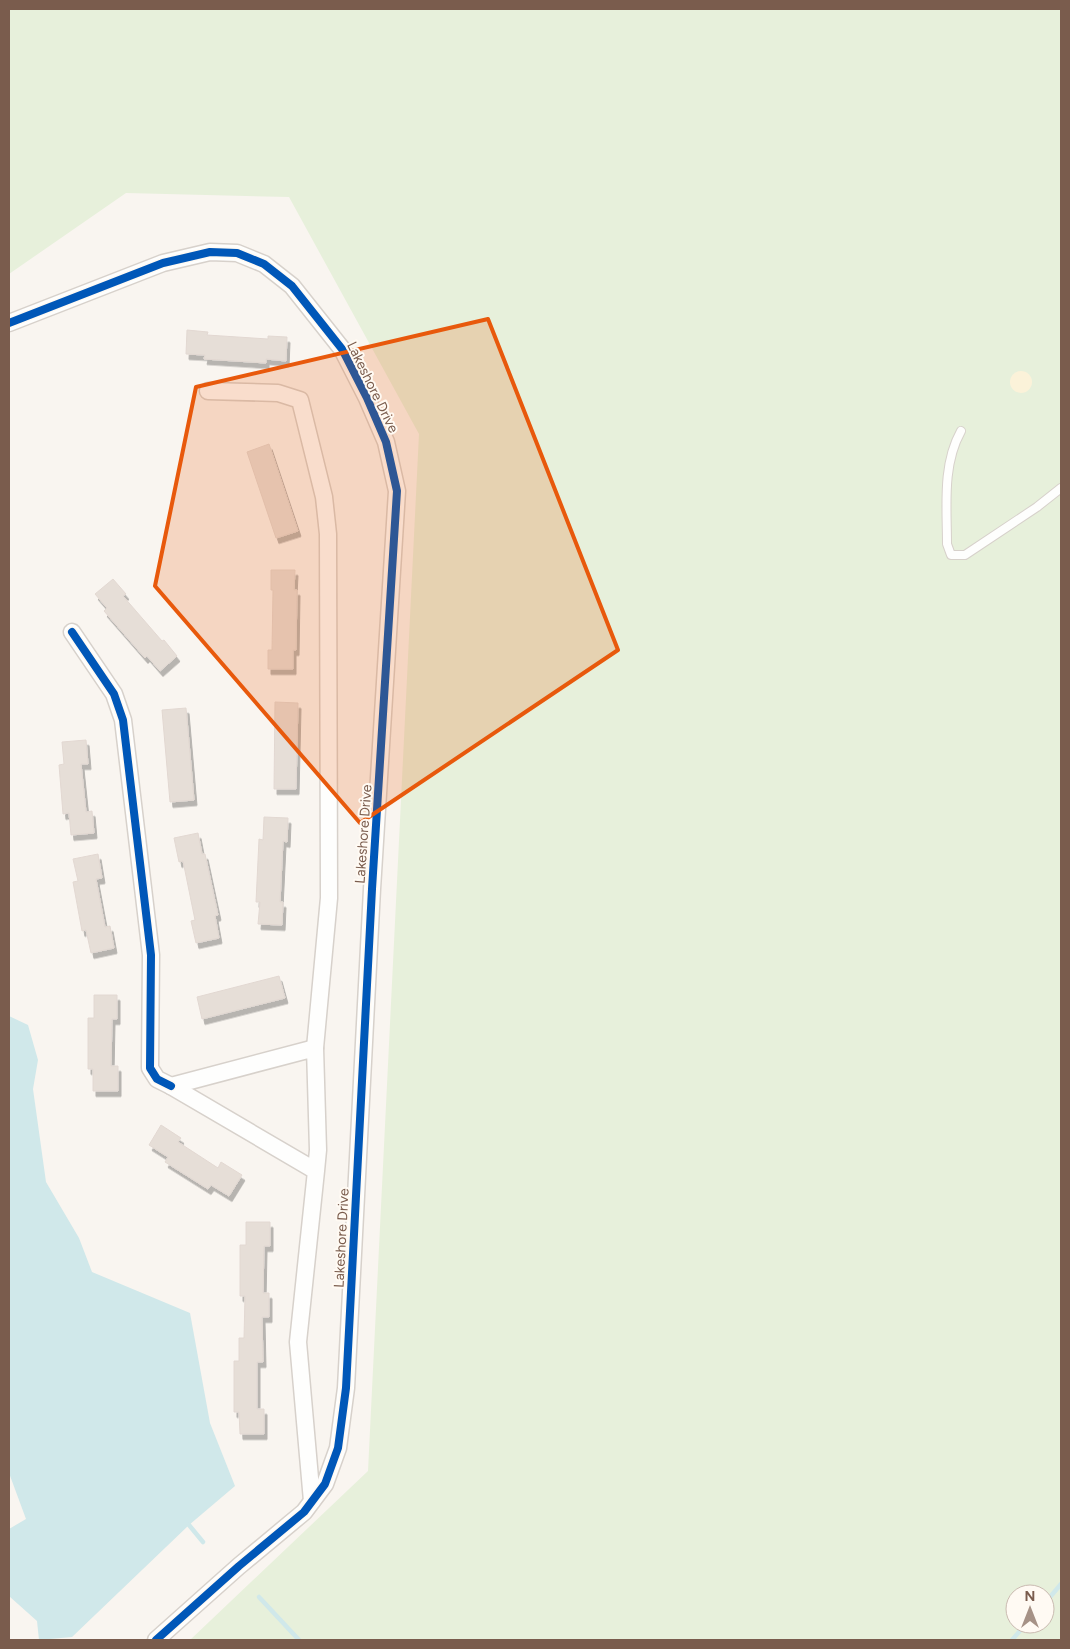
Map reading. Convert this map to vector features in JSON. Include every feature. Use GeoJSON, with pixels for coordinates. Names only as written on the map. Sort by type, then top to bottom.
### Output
{"type":"FeatureCollection","features":[{"type":"Feature","properties":{"kind":"street","name":"Lakeshore Drive"},"geometry":{"type":"LineString","coordinates":[[9,323],[163,263],[210,252],[237,253],[264,264],[292,286],[342,349],[367,398],[386,442],[397,491],[371,899],[346,1388],[338,1448],[325,1484],[304,1512],[239,1566],[156,1640]]}},
{"type":"Feature","properties":{"kind":"street"},"geometry":{"type":"LineString","coordinates":[[208,391],[278,393],[300,400],[324,497],[328,534],[329,898],[315,1048],[318,1150],[298,1342],[312,1501]]}},
{"type":"Feature","properties":{"kind":"street"},"geometry":{"type":"LineString","coordinates":[[72,632],[114,694],[123,720],[150,955],[150,1068],[157,1079],[316,1171]]}},
{"type":"Feature","properties":{"kind":"street"},"geometry":{"type":"LineString","coordinates":[[172,1086],[315,1048]]}},
{"type":"Feature","properties":{"kind":"lane"},"geometry":{"type":"LineString","coordinates":[[961,431],[953,447],[948,469],[947,544],[951,555],[965,555],[1037,507],[1061,488]]}},
{"type":"Feature","properties":{"kind":"highlighted area"},"geometry":{"type":"Polygon","coordinates":[[[488,319],[618,650],[360,823],[155,586],[196,387],[488,319]]]}},
{"type":"Feature","properties":{"kind":"green space"},"geometry":{"type":"Polygon","coordinates":[[[9,9],[1061,9],[1061,1640],[190,1640],[368,1471],[419,434],[289,197],[126,193],[9,274],[9,9]]]}},
{"type":"Feature","properties":{"kind":"sand"},"geometry":{"type":"Polygon","coordinates":[[[1021,371],[1029,374],[1032,382],[1029,390],[1021,393],[1013,390],[1010,382],[1013,374],[1021,371]]]}},
{"type":"Feature","properties":{"kind":"water"},"geometry":{"type":"Polygon","coordinates":[[[9,1016],[28,1025],[38,1060],[33,1089],[46,1182],[79,1238],[92,1272],[190,1313],[210,1423],[235,1486],[189,1525],[72,1637],[39,1640],[37,1621],[9,1596],[9,1529],[26,1519],[9,1473],[9,1016]]]}},
{"type":"Feature","properties":{"kind":"building"},"geometry":{"type":"Polygon","coordinates":[[[187,330],[208,332],[207,335],[268,339],[268,336],[287,337],[286,361],[266,359],[266,363],[204,359],[205,355],[186,354],[187,330]]]}},
{"type":"Feature","properties":{"kind":"building"},"geometry":{"type":"Polygon","coordinates":[[[269,444],[298,531],[276,538],[247,452],[269,444]]]}},
{"type":"Feature","properties":{"kind":"building"},"geometry":{"type":"Polygon","coordinates":[[[271,570],[295,570],[294,590],[297,590],[296,650],[293,650],[293,669],[268,669],[268,650],[272,650],[273,590],[271,590],[271,570]]]}},
{"type":"Feature","properties":{"kind":"building"},"geometry":{"type":"Polygon","coordinates":[[[113,579],[126,594],[123,596],[177,656],[160,671],[147,656],[145,658],[104,611],[107,608],[95,594],[113,579]]]}},
{"type":"Feature","properties":{"kind":"building"},"geometry":{"type":"Polygon","coordinates":[[[275,702],[298,703],[296,789],[274,789],[275,702]]]}},
{"type":"Feature","properties":{"kind":"building"},"geometry":{"type":"Polygon","coordinates":[[[186,708],[194,800],[170,802],[162,710],[186,708]]]}},
{"type":"Feature","properties":{"kind":"building"},"geometry":{"type":"Polygon","coordinates":[[[86,740],[88,764],[81,764],[86,812],[92,811],[94,833],[71,835],[69,813],[63,814],[59,765],[64,764],[62,742],[86,740]]]}},
{"type":"Feature","properties":{"kind":"building"},"geometry":{"type":"Polygon","coordinates":[[[264,817],[288,818],[287,842],[283,841],[280,902],[283,902],[282,925],[258,924],[260,902],[256,902],[259,839],[263,840],[264,817]]]}},
{"type":"Feature","properties":{"kind":"building"},"geometry":{"type":"Polygon","coordinates":[[[198,833],[202,854],[205,854],[218,915],[215,916],[219,938],[196,943],[191,921],[195,920],[183,861],[179,862],[174,838],[198,833]]]}},
{"type":"Feature","properties":{"kind":"building"},"geometry":{"type":"Polygon","coordinates":[[[98,854],[102,878],[96,879],[105,927],[110,926],[114,948],[91,953],[86,930],[82,931],[73,882],[78,881],[73,859],[98,854]]]}},
{"type":"Feature","properties":{"kind":"building"},"geometry":{"type":"Polygon","coordinates":[[[279,976],[285,998],[202,1019],[197,997],[279,976]]]}},
{"type":"Feature","properties":{"kind":"building"},"geometry":{"type":"Polygon","coordinates":[[[94,995],[117,995],[117,1019],[112,1019],[111,1066],[118,1066],[118,1091],[93,1091],[93,1069],[88,1069],[88,1018],[94,1018],[94,995]]]}},
{"type":"Feature","properties":{"kind":"building"},"geometry":{"type":"Polygon","coordinates":[[[161,1125],[181,1138],[178,1142],[218,1168],[221,1162],[242,1175],[229,1196],[211,1185],[208,1189],[165,1162],[168,1157],[149,1145],[161,1125]]]}},
{"type":"Feature","properties":{"kind":"building"},"geometry":{"type":"Polygon","coordinates":[[[246,1222],[270,1222],[270,1246],[264,1246],[263,1293],[269,1293],[269,1317],[262,1317],[263,1362],[257,1362],[257,1409],[264,1409],[264,1434],[240,1434],[239,1412],[234,1412],[234,1361],[239,1361],[239,1338],[244,1338],[245,1296],[240,1296],[240,1245],[246,1245],[246,1222]]]}},
{"type":"Feature","properties":{"kind":"waterway"},"geometry":{"type":"LineString","coordinates":[[189,1525],[203,1542]]}},
{"type":"Feature","properties":{"kind":"waterway"},"geometry":{"type":"LineString","coordinates":[[1055,1591],[1061,1584]]}},
{"type":"Feature","properties":{"kind":"waterway"},"geometry":{"type":"LineString","coordinates":[[259,1597],[299,1640]]}},
{"type":"Feature","properties":{"kind":"waterway"},"geometry":{"type":"LineString","coordinates":[[1012,1640],[1017,1634]]}},
{"type":"Feature","properties":{"kind":"cycle path"},"geometry":{"type":"LineString","coordinates":[[9,323],[163,263],[210,252],[237,253],[264,264],[292,286],[342,349],[367,398],[386,442],[397,491],[372,889],[346,1388],[338,1448],[325,1484],[304,1512],[239,1566],[156,1640]]}},
{"type":"Feature","properties":{"kind":"cycle path"},"geometry":{"type":"LineString","coordinates":[[72,632],[114,694],[123,720],[151,955],[150,1068],[157,1079],[171,1086]]}}]}
